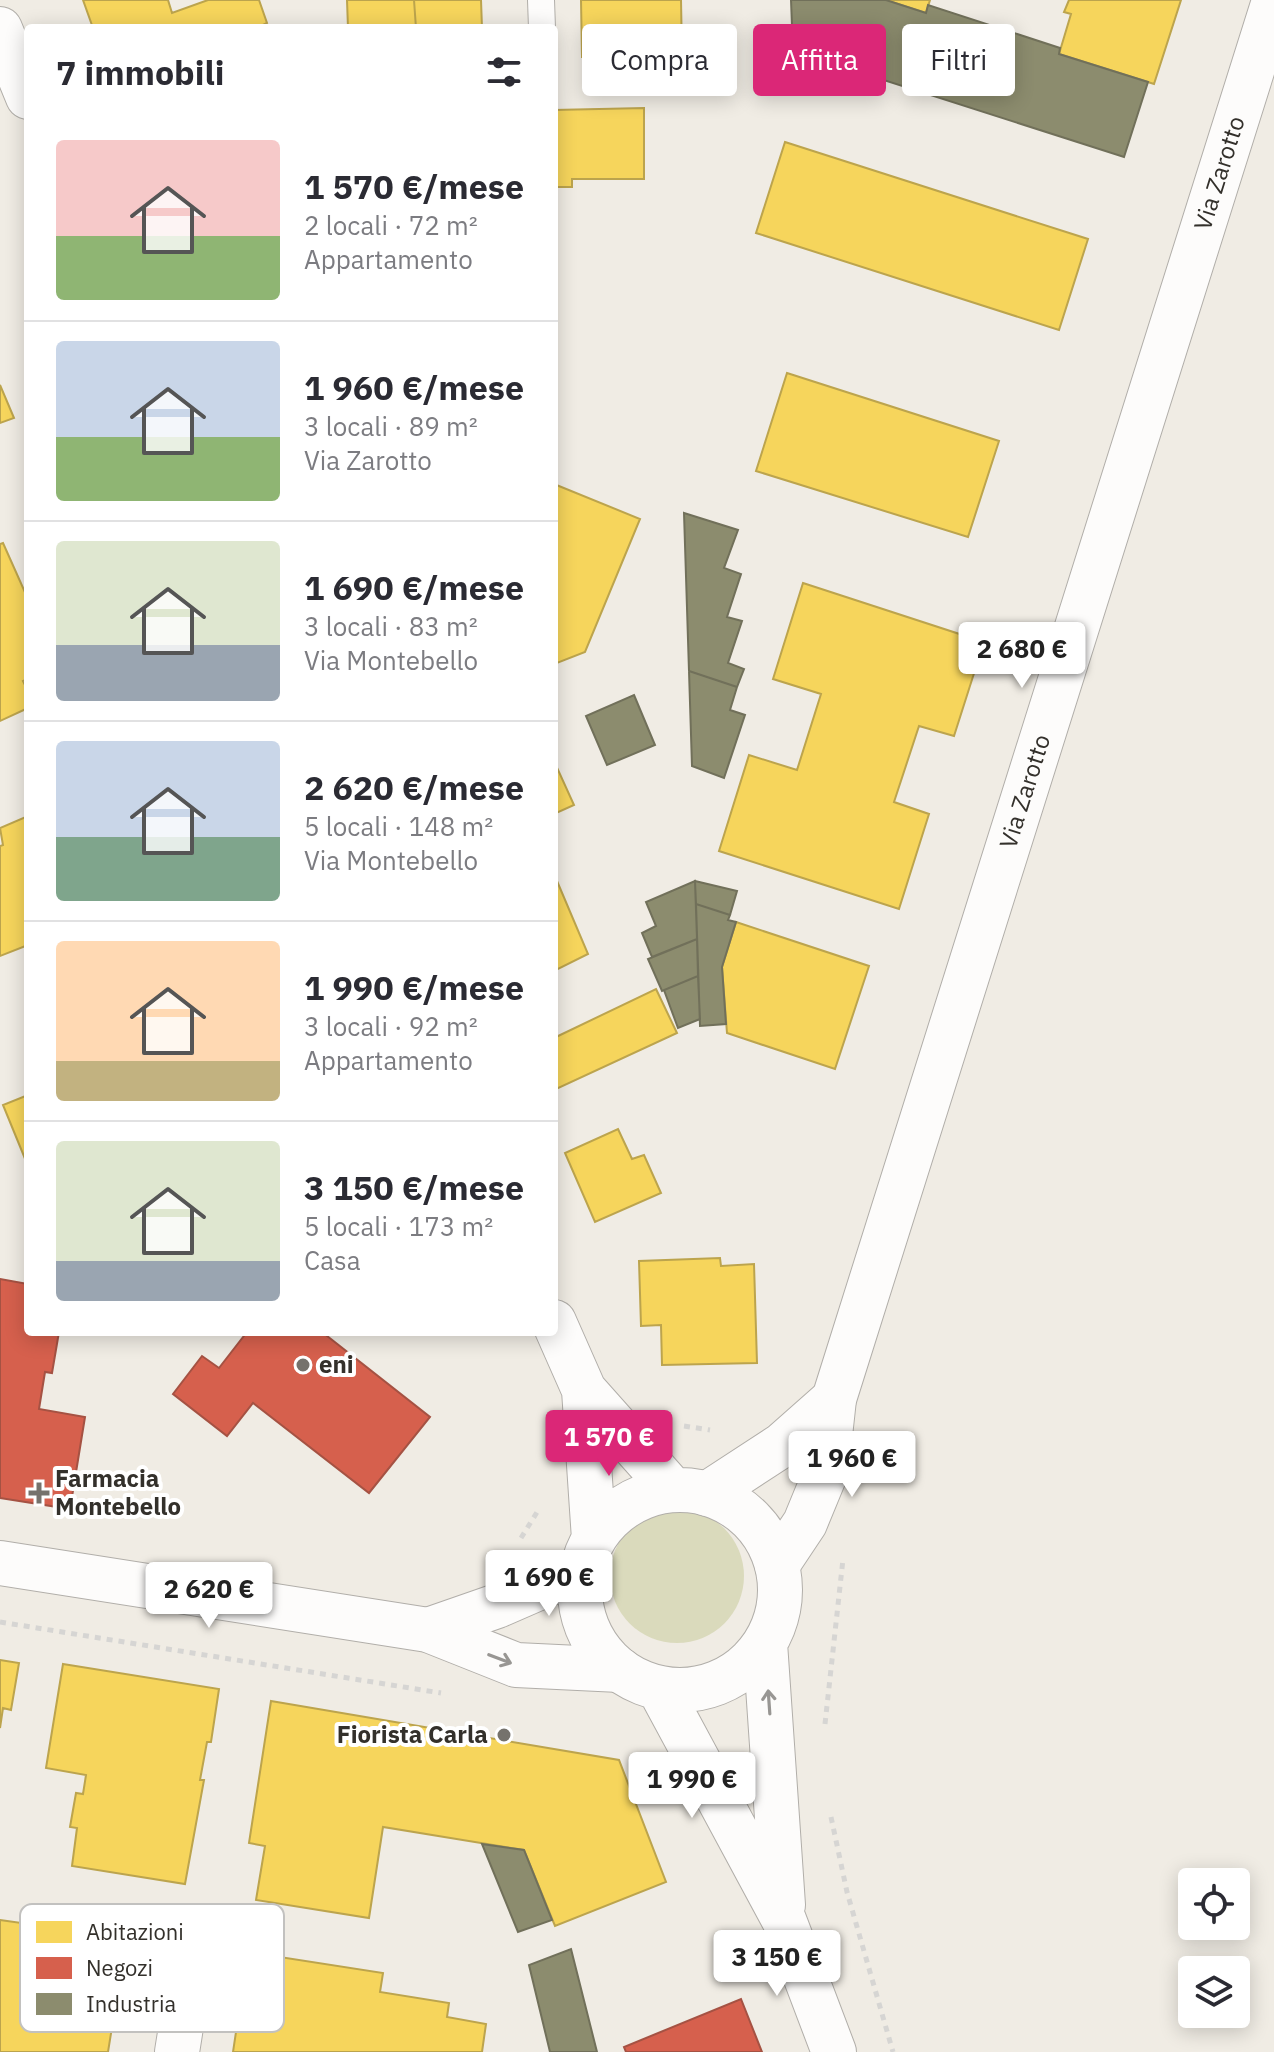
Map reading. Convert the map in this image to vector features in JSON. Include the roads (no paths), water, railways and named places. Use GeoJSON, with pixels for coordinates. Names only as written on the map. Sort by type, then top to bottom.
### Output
{"type":"FeatureCollection","features":[{"type":"Feature","properties":{"kind":"street","name":"Via Zarotto"},"geometry":{"type":"LineString","coordinates":[[777,1565],[805,1523],[826,1472],[834,1399],[1274,1]]}},
{"type":"Feature","properties":{"kind":"street"},"geometry":{"type":"LineString","coordinates":[[0,29],[24,87]]}},
{"type":"Feature","properties":{"kind":"street"},"geometry":{"type":"LineString","coordinates":[[0,1563],[428,1630],[516,1665],[640,1679],[690,1690],[719,1682],[745,1666],[765,1643],[779,1606],[777,1565],[767,1542],[752,1521],[732,1504],[690,1492],[584,1390],[558,1331]]}},
{"type":"Feature","properties":{"kind":"street"},"geometry":{"type":"LineString","coordinates":[[584,1390],[588,1554],[581,1607],[586,1626],[606,1658],[640,1679],[784,1920],[834,2052]]}},
{"type":"Feature","properties":{"kind":"street"},"geometry":{"type":"LineString","coordinates":[[428,1630],[497,1606],[588,1554],[612,1516],[637,1500],[690,1492],[782,1445],[834,1399]]}},
{"type":"Feature","properties":{"kind":"street"},"geometry":{"type":"LineString","coordinates":[[765,1643],[784,1920]]}},
{"type":"Feature","properties":{"kind":"street"},"geometry":{"type":"LineString","coordinates":[[177,2052],[180,2032]]}},
{"type":"Feature","properties":{"kind":"lane"},"geometry":{"type":"LineString","coordinates":[[541,0],[542,24]]}},
{"type":"Feature","properties":{"kind":"place","name":"eni"},"geometry":{"type":"Point","coordinates":[303,1365]}},
{"type":"Feature","properties":{"kind":"place","name":"Farmacia Montebello"},"geometry":{"type":"Point","coordinates":[39,1493]}},
{"type":"Feature","properties":{"kind":"place","name":"Fiorista Carla"},"geometry":{"type":"Point","coordinates":[504,1735]}}]}
